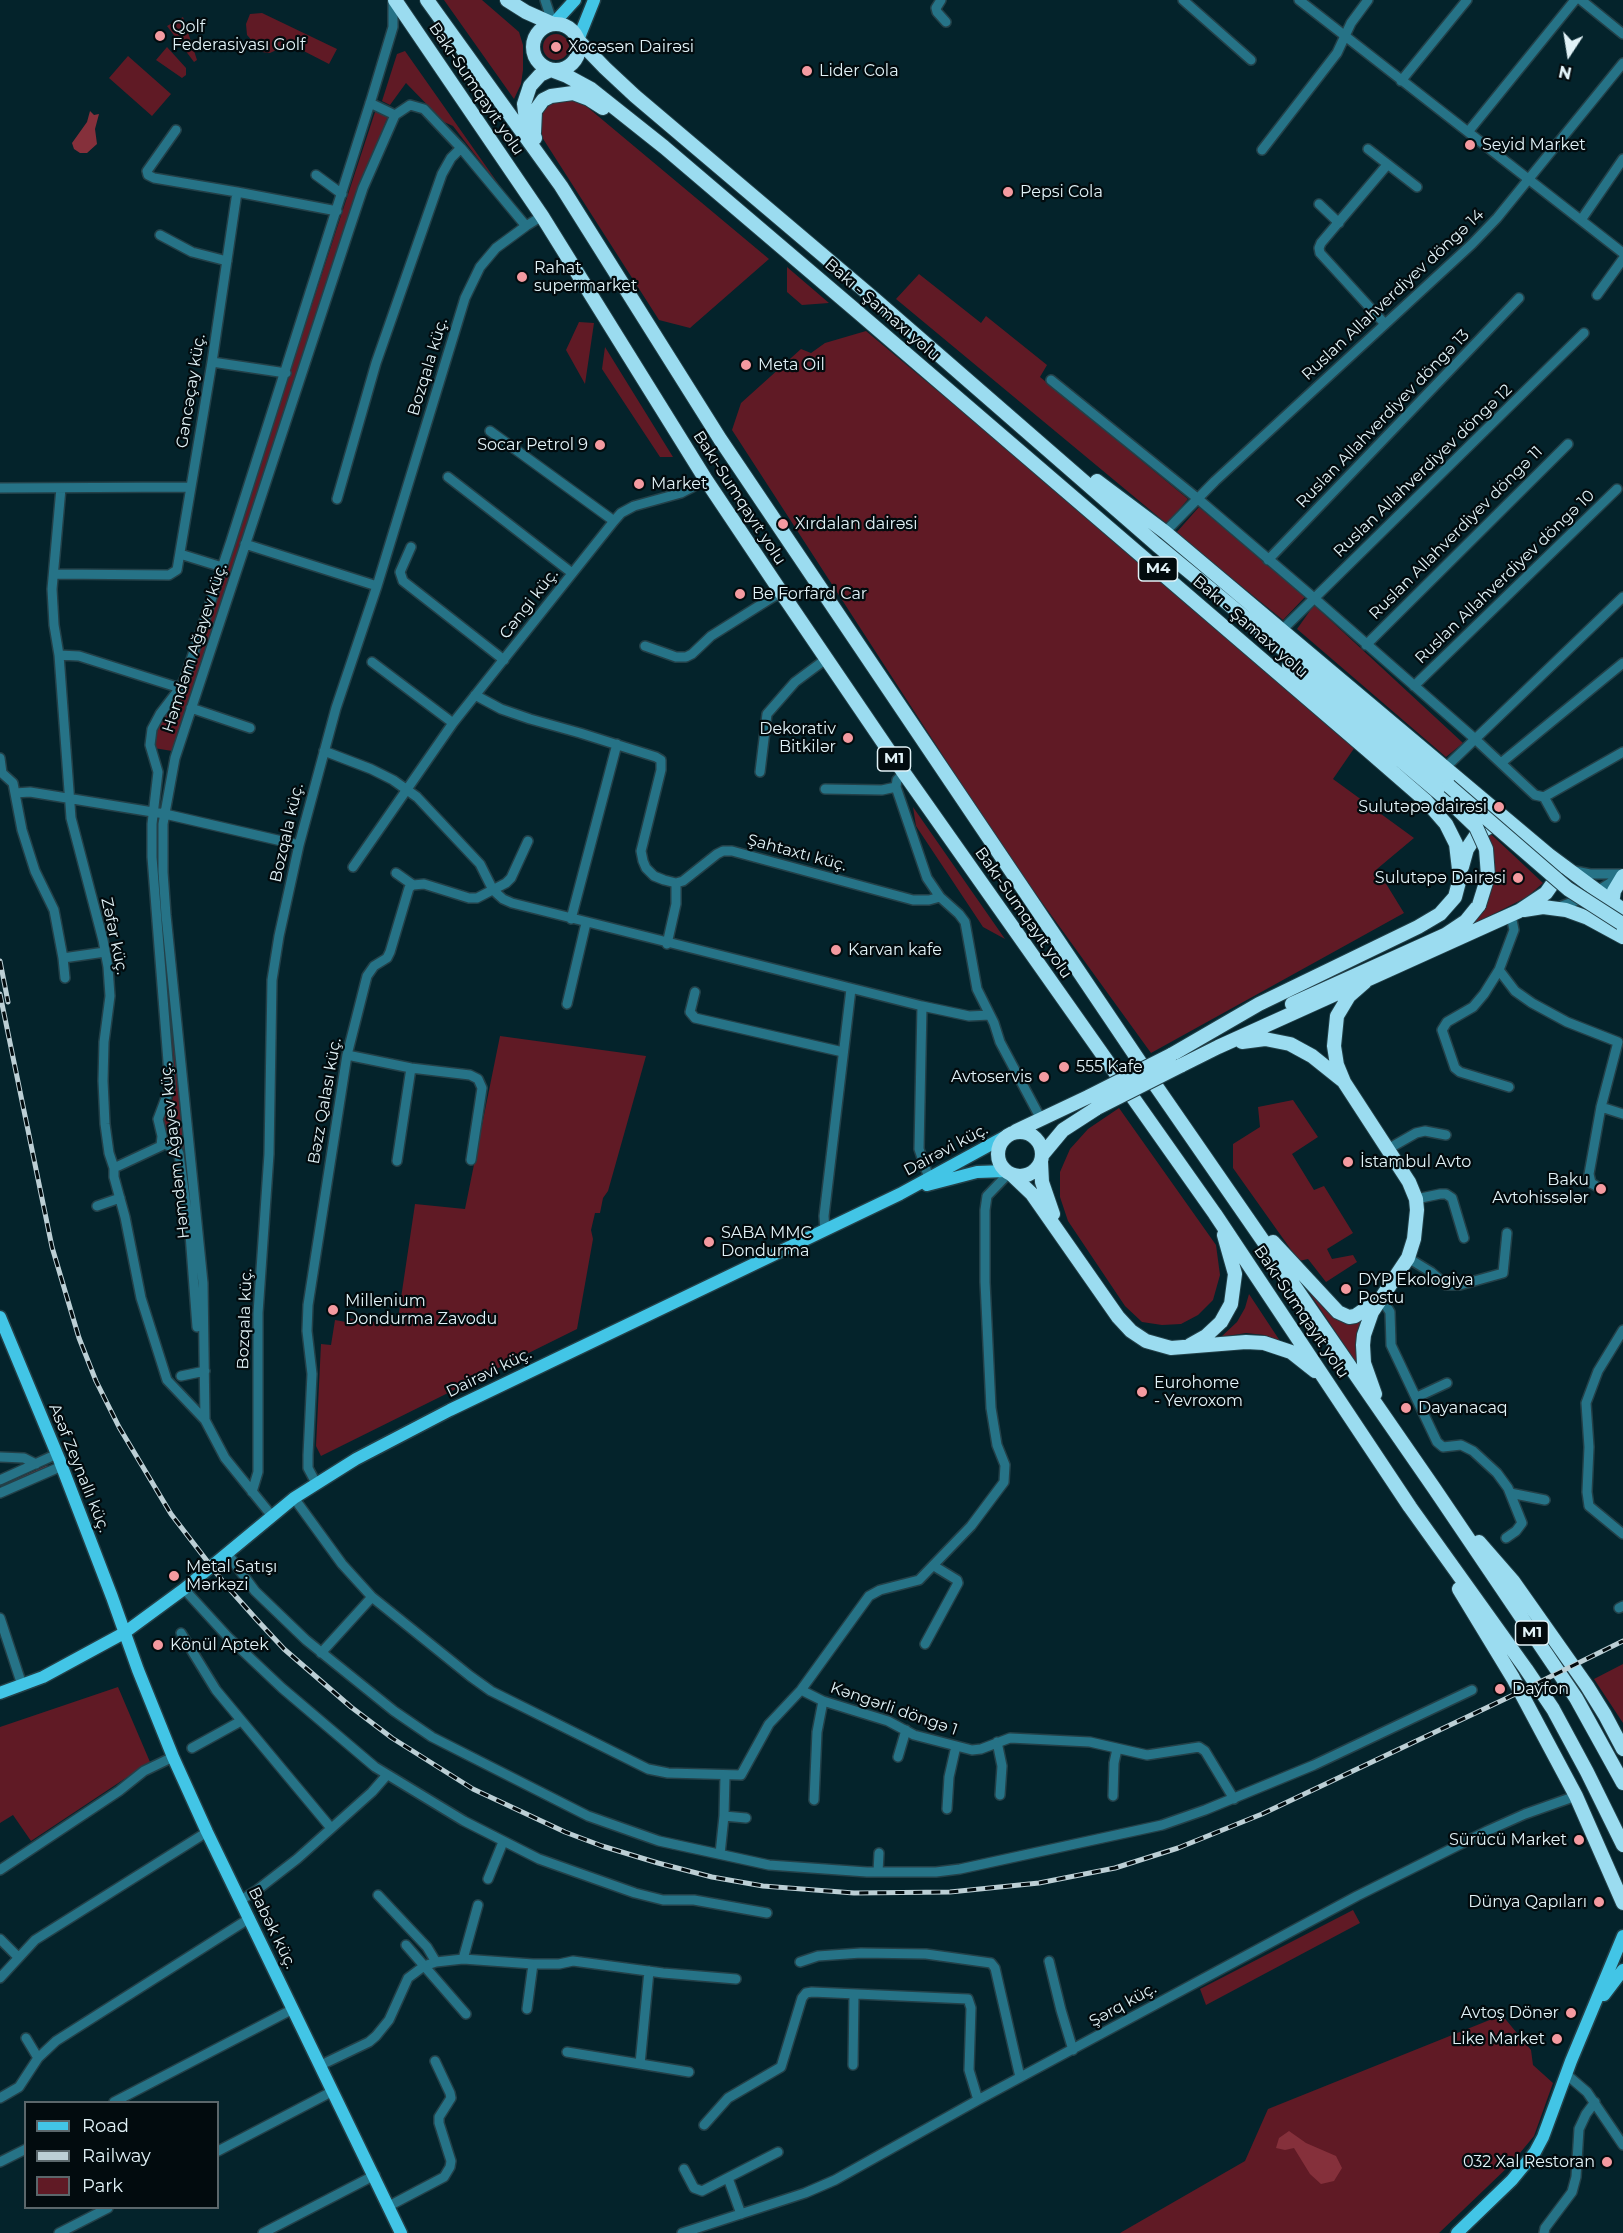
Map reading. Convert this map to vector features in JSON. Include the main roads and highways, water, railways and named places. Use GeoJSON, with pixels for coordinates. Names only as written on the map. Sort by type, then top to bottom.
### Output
{"type":"FeatureCollection","features":[{"type":"Feature","properties":{"kind":"highway","name":"Bakı-Sumqayıt yolu"},"geometry":{"type":"LineString","coordinates":[[394,0],[542,216],[706,480],[781,592],[904,773],[1215,1214],[1410,1507],[1527,1669],[1553,1709],[1623,1845]]}},
{"type":"Feature","properties":{"kind":"highway","name":"Bakı-Sumqayıt yolu"},"geometry":{"type":"LineString","coordinates":[[427,0],[561,186],[720,439],[1225,1186],[1576,1698],[1623,1783]]}},
{"type":"Feature","properties":{"kind":"highway"},"geometry":{"type":"LineString","coordinates":[[507,0],[526,12],[553,24],[567,26],[578,40],[579,52],[573,63],[563,69],[551,70],[534,81],[524,105],[526,120],[561,186]]}},
{"type":"Feature","properties":{"kind":"highway"},"geometry":{"type":"LineString","coordinates":[[551,70],[537,61],[532,46],[539,31],[553,24]]}},
{"type":"Feature","properties":{"kind":"highway","name":"Bakı - Şamaxı yolu"},"geometry":{"type":"LineString","coordinates":[[578,40],[635,96],[1157,545],[1449,786],[1568,889],[1623,924]]}},
{"type":"Feature","properties":{"kind":"highway","name":"Bakı - Şamaxı yolu"},"geometry":{"type":"LineString","coordinates":[[551,70],[591,89],[664,147],[1426,801],[1452,834],[1458,853],[1460,878],[1455,897],[1431,920],[1259,1004],[1171,1055],[1010,1134]]}},
{"type":"Feature","properties":{"kind":"highway"},"geometry":{"type":"LineString","coordinates":[[535,138],[533,125],[538,105],[550,96],[566,93],[589,99],[664,147]]}},
{"type":"Feature","properties":{"kind":"highway","name":"Bakı - Şamaxı yolu"},"geometry":{"type":"LineString","coordinates":[[1006,413],[1166,532],[1523,834],[1618,907]]}},
{"type":"Feature","properties":{"kind":"highway"},"geometry":{"type":"LineString","coordinates":[[1157,545],[1239,622],[1468,819],[1482,837],[1488,856],[1486,889],[1479,905],[1466,921],[1455,929],[1257,1021],[1218,1047]]}},
{"type":"Feature","properties":{"kind":"highway"},"geometry":{"type":"LineString","coordinates":[[1460,878],[1467,849],[1484,828],[1501,825],[1523,834]]}},
{"type":"Feature","properties":{"kind":"highway"},"geometry":{"type":"LineString","coordinates":[[1008,1172],[1025,1175],[1037,1168],[1063,1130],[1097,1108],[1218,1047],[1515,913],[1542,896],[1553,883],[1555,866],[1549,855]]}},
{"type":"Feature","properties":{"kind":"highway"},"geometry":{"type":"LineString","coordinates":[[1618,907],[1614,891],[1623,875]]}},
{"type":"Feature","properties":{"kind":"highway"},"geometry":{"type":"LineString","coordinates":[[1598,923],[1592,916],[1593,905],[1600,901],[1618,907]]}},
{"type":"Feature","properties":{"kind":"highway"},"geometry":{"type":"LineString","coordinates":[[1515,913],[1537,908],[1557,908],[1598,923],[1623,937]]}},
{"type":"Feature","properties":{"kind":"highway"},"geometry":{"type":"LineString","coordinates":[[1365,981],[1349,996],[1338,1016],[1334,1046],[1337,1065],[1344,1082],[1389,1149],[1409,1182],[1416,1199],[1417,1219],[1408,1258],[1381,1298],[1366,1326],[1363,1353],[1369,1380],[1394,1431]]}},
{"type":"Feature","properties":{"kind":"highway"},"geometry":{"type":"LineString","coordinates":[[1218,1047],[1265,1039],[1290,1044],[1312,1056],[1344,1082]]}},
{"type":"Feature","properties":{"kind":"highway"},"geometry":{"type":"LineString","coordinates":[[1063,1236],[1045,1193],[1041,1174],[1042,1147],[1033,1135],[1019,1131],[1010,1134],[1000,1143],[998,1155],[1002,1167],[1026,1186],[1118,1317],[1131,1331],[1161,1347],[1246,1342],[1277,1346],[1309,1364],[1332,1387]]}},
{"type":"Feature","properties":{"kind":"highway"},"geometry":{"type":"LineString","coordinates":[[1225,1186],[1297,1270],[1338,1312],[1349,1317],[1355,1316],[1381,1298]]}},
{"type":"Feature","properties":{"kind":"highway"},"geometry":{"type":"LineString","coordinates":[[1186,1347],[1206,1336],[1221,1322],[1234,1293],[1233,1261],[1215,1214]]}},
{"type":"Feature","properties":{"kind":"highway"},"geometry":{"type":"LineString","coordinates":[[1434,1488],[1513,1581],[1605,1715],[1623,1749]]}},
{"type":"Feature","properties":{"kind":"highway"},"geometry":{"type":"LineString","coordinates":[[1410,1507],[1513,1678],[1576,1796],[1623,1903]]}},
{"type":"Feature","properties":{"kind":"main road"},"geometry":{"type":"LineString","coordinates":[[553,24],[575,0]]}},
{"type":"Feature","properties":{"kind":"main road"},"geometry":{"type":"LineString","coordinates":[[578,40],[594,0]]}},
{"type":"Feature","properties":{"kind":"main road","name":"Dairəvi küç."},"geometry":{"type":"LineString","coordinates":[[0,1693],[72,1662],[124,1633],[184,1589],[294,1498],[391,1439],[900,1194],[1010,1134]]}},
{"type":"Feature","properties":{"kind":"main road","name":"Dairəvi küç."},"geometry":{"type":"LineString","coordinates":[[900,1194],[971,1174],[1008,1172]]}},
{"type":"Feature","properties":{"kind":"main road","name":"Asəf Zeynallı küç."},"geometry":{"type":"LineString","coordinates":[[0,1317],[59,1460],[124,1633]]}},
{"type":"Feature","properties":{"kind":"main road","name":"Babək küç."},"geometry":{"type":"LineString","coordinates":[[124,1633],[173,1757],[207,1832],[375,2175],[401,2233]]}},
{"type":"Feature","properties":{"kind":"main road"},"geometry":{"type":"LineString","coordinates":[[1605,1715],[1623,1743]]}},
{"type":"Feature","properties":{"kind":"main road"},"geometry":{"type":"LineString","coordinates":[[1457,2233],[1512,2180],[1528,2162],[1543,2137],[1566,2074],[1623,1936]]}},
{"type":"Feature","properties":{"kind":"main road"},"geometry":{"type":"LineString","coordinates":[[1588,2021],[1623,1970]]}},
{"type":"Feature","properties":{"kind":"main road"},"geometry":{"type":"LineString","coordinates":[[1610,1987],[1623,1978]]}},
{"type":"Feature","properties":{"kind":"waterway"},"geometry":{"type":"LineString","coordinates":[[183,1139],[190,1194]]}},
{"type":"Feature","properties":{"kind":"waterway"},"geometry":{"type":"LineString","coordinates":[[2,1487],[47,1467]]}},
{"type":"Feature","properties":{"kind":"railway"},"geometry":{"type":"LineString","coordinates":[[0,961],[8,1002]]}},
{"type":"Feature","properties":{"kind":"railway"},"geometry":{"type":"LineString","coordinates":[[0,994],[52,1247],[79,1338],[96,1381],[119,1427],[171,1514],[224,1583],[284,1649],[351,1707],[392,1738],[473,1789],[565,1832],[658,1863],[712,1877],[763,1886],[854,1893],[950,1892],[1039,1883],[1115,1868],[1178,1848],[1262,1814],[1623,1641]]}},
{"type":"Feature","properties":{"kind":"place","name":"Qolf Federasiyası Golf"},"geometry":{"type":"Point","coordinates":[160,36]}},
{"type":"Feature","properties":{"kind":"place","name":"Xocəsən Dairəsi"},"geometry":{"type":"Point","coordinates":[556,47]}},
{"type":"Feature","properties":{"kind":"place","name":"Lider Cola"},"geometry":{"type":"Point","coordinates":[807,71]}},
{"type":"Feature","properties":{"kind":"place","name":"Seyid Market"},"geometry":{"type":"Point","coordinates":[1470,145]}},
{"type":"Feature","properties":{"kind":"place","name":"Pepsi Cola"},"geometry":{"type":"Point","coordinates":[1008,192]}},
{"type":"Feature","properties":{"kind":"place","name":"Rahat supermarket"},"geometry":{"type":"Point","coordinates":[522,277]}},
{"type":"Feature","properties":{"kind":"place","name":"Meta Oil"},"geometry":{"type":"Point","coordinates":[746,365]}},
{"type":"Feature","properties":{"kind":"place","name":"Socar Petrol 9"},"geometry":{"type":"Point","coordinates":[600,445]}},
{"type":"Feature","properties":{"kind":"place","name":"Market"},"geometry":{"type":"Point","coordinates":[639,484]}},
{"type":"Feature","properties":{"kind":"place","name":"Xırdalan dairəsi"},"geometry":{"type":"Point","coordinates":[783,524]}},
{"type":"Feature","properties":{"kind":"place","name":"Be Forfard Car"},"geometry":{"type":"Point","coordinates":[740,594]}},
{"type":"Feature","properties":{"kind":"place","name":"Dekorativ Bitkilər"},"geometry":{"type":"Point","coordinates":[848,738]}},
{"type":"Feature","properties":{"kind":"place","name":"Sulutəpə dairəsi"},"geometry":{"type":"Point","coordinates":[1499,807]}},
{"type":"Feature","properties":{"kind":"place","name":"Sulutəpə Dairəsi"},"geometry":{"type":"Point","coordinates":[1518,878]}},
{"type":"Feature","properties":{"kind":"place","name":"Karvan kafe"},"geometry":{"type":"Point","coordinates":[836,950]}},
{"type":"Feature","properties":{"kind":"place","name":"555 Kafe"},"geometry":{"type":"Point","coordinates":[1064,1067]}},
{"type":"Feature","properties":{"kind":"place","name":"Avtoservis"},"geometry":{"type":"Point","coordinates":[1044,1077]}},
{"type":"Feature","properties":{"kind":"place","name":"İstambul Avto"},"geometry":{"type":"Point","coordinates":[1348,1162]}},
{"type":"Feature","properties":{"kind":"place","name":"Baku Avtohissələr"},"geometry":{"type":"Point","coordinates":[1601,1189]}},
{"type":"Feature","properties":{"kind":"place","name":"SABA MMC Dondurma"},"geometry":{"type":"Point","coordinates":[709,1242]}},
{"type":"Feature","properties":{"kind":"place","name":"DYP Ekologiya Postu"},"geometry":{"type":"Point","coordinates":[1346,1289]}},
{"type":"Feature","properties":{"kind":"place","name":"Millenium Dondurma Zavodu"},"geometry":{"type":"Point","coordinates":[333,1310]}},
{"type":"Feature","properties":{"kind":"place","name":"Eurohome - Yevroxom"},"geometry":{"type":"Point","coordinates":[1142,1392]}},
{"type":"Feature","properties":{"kind":"place","name":"Dayanacaq"},"geometry":{"type":"Point","coordinates":[1406,1408]}},
{"type":"Feature","properties":{"kind":"place","name":"Metal Satışı Mərkəzi"},"geometry":{"type":"Point","coordinates":[174,1576]}},
{"type":"Feature","properties":{"kind":"place","name":"Könül Aptek"},"geometry":{"type":"Point","coordinates":[158,1645]}},
{"type":"Feature","properties":{"kind":"place","name":"Dayfon"},"geometry":{"type":"Point","coordinates":[1500,1689]}},
{"type":"Feature","properties":{"kind":"place","name":"Sürücü Market"},"geometry":{"type":"Point","coordinates":[1579,1840]}},
{"type":"Feature","properties":{"kind":"place","name":"Dünya Qapıları"},"geometry":{"type":"Point","coordinates":[1599,1902]}},
{"type":"Feature","properties":{"kind":"place","name":"Avtoş Dönər"},"geometry":{"type":"Point","coordinates":[1571,2013]}},
{"type":"Feature","properties":{"kind":"place","name":"Like Market"},"geometry":{"type":"Point","coordinates":[1557,2039]}},
{"type":"Feature","properties":{"kind":"place","name":"032 Xal Restoran"},"geometry":{"type":"Point","coordinates":[1607,2162]}}]}
